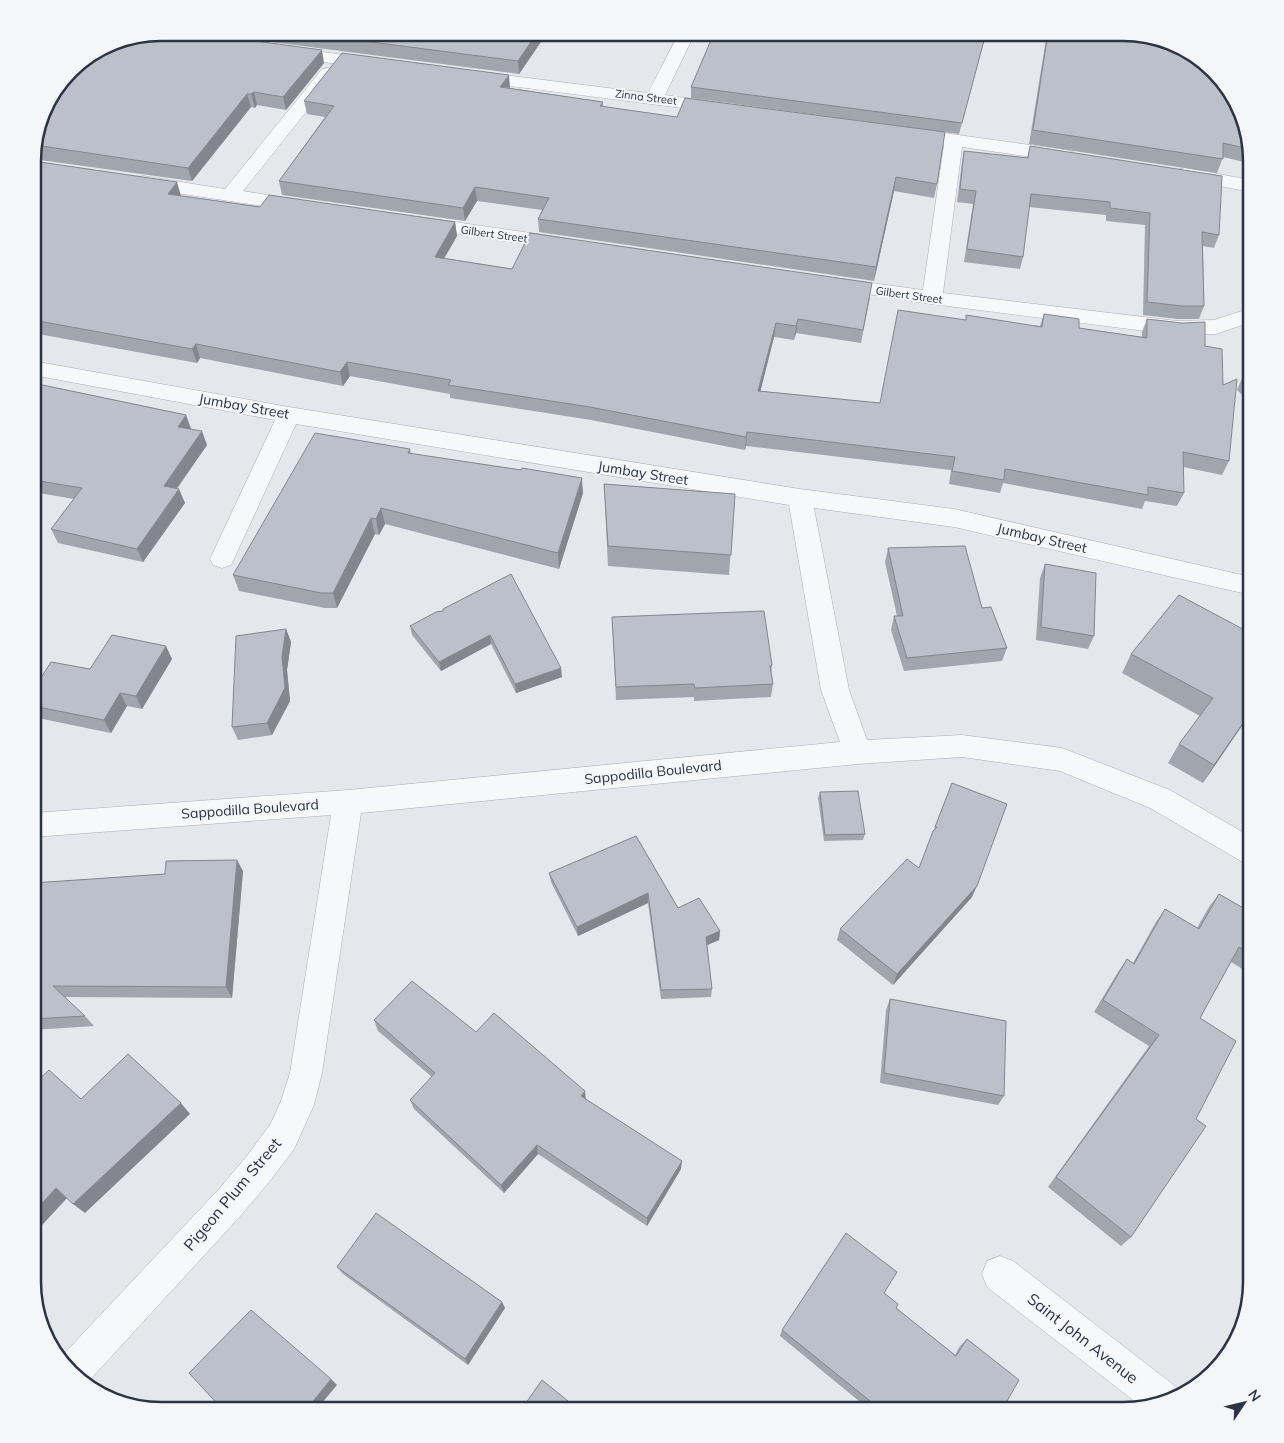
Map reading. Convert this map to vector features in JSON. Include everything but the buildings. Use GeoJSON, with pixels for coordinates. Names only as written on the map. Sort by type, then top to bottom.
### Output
{"type":"FeatureCollection","features":[{"type":"Feature","properties":{"kind":"street"},"geometry":{"type":"LineString","coordinates":[[655,98],[683,42]]}},
{"type":"Feature","properties":{"kind":"street"},"geometry":{"type":"LineString","coordinates":[[272,50],[389,65]]}},
{"type":"Feature","properties":{"kind":"street"},"geometry":{"type":"LineString","coordinates":[[230,195],[339,59]]}},
{"type":"Feature","properties":{"kind":"street","name":"Zinna Street"},"geometry":{"type":"LineString","coordinates":[[458,74],[655,98],[742,111]]}},
{"type":"Feature","properties":{"kind":"street"},"geometry":{"type":"LineString","coordinates":[[886,131],[1081,158]]}},
{"type":"Feature","properties":{"kind":"street"},"geometry":{"type":"LineString","coordinates":[[932,298],[954,141]]}},
{"type":"Feature","properties":{"kind":"street"},"geometry":{"type":"LineString","coordinates":[[1167,172],[1243,185]]}},
{"type":"Feature","properties":{"kind":"street"},"geometry":{"type":"LineString","coordinates":[[122,179],[318,208]]}},
{"type":"Feature","properties":{"kind":"street","name":"Gilbert Street"},"geometry":{"type":"LineString","coordinates":[[406,221],[581,246]]}},
{"type":"Feature","properties":{"kind":"street","name":"Gilbert Street"},"geometry":{"type":"LineString","coordinates":[[815,281],[932,298],[1177,328],[1216,327],[1243,318]]}},
{"type":"Feature","properties":{"kind":"street","name":"Jumbay Street"},"geometry":{"type":"LineString","coordinates":[[42,370],[289,415],[800,498],[954,518],[1243,584]]}},
{"type":"Feature","properties":{"kind":"street"},"geometry":{"type":"LineString","coordinates":[[222,559],[289,415]]}},
{"type":"Feature","properties":{"kind":"street"},"geometry":{"type":"LineString","coordinates":[[800,498],[835,690],[858,752]]}},
{"type":"Feature","properties":{"kind":"street","name":"Sappodilla Boulevard"},"geometry":{"type":"LineString","coordinates":[[41,825],[182,813],[348,802],[858,752],[962,746],[1062,760],[1160,799],[1243,847]]}},
{"type":"Feature","properties":{"kind":"street","name":"Pigeon Plum Street"},"geometry":{"type":"LineString","coordinates":[[76,1367],[231,1200],[282,1137],[297,1105],[306,1073],[348,802]]}},
{"type":"Feature","properties":{"kind":"street","name":"Saint John Avenue"},"geometry":{"type":"LineString","coordinates":[[1000,1274],[1158,1396]]}}]}
